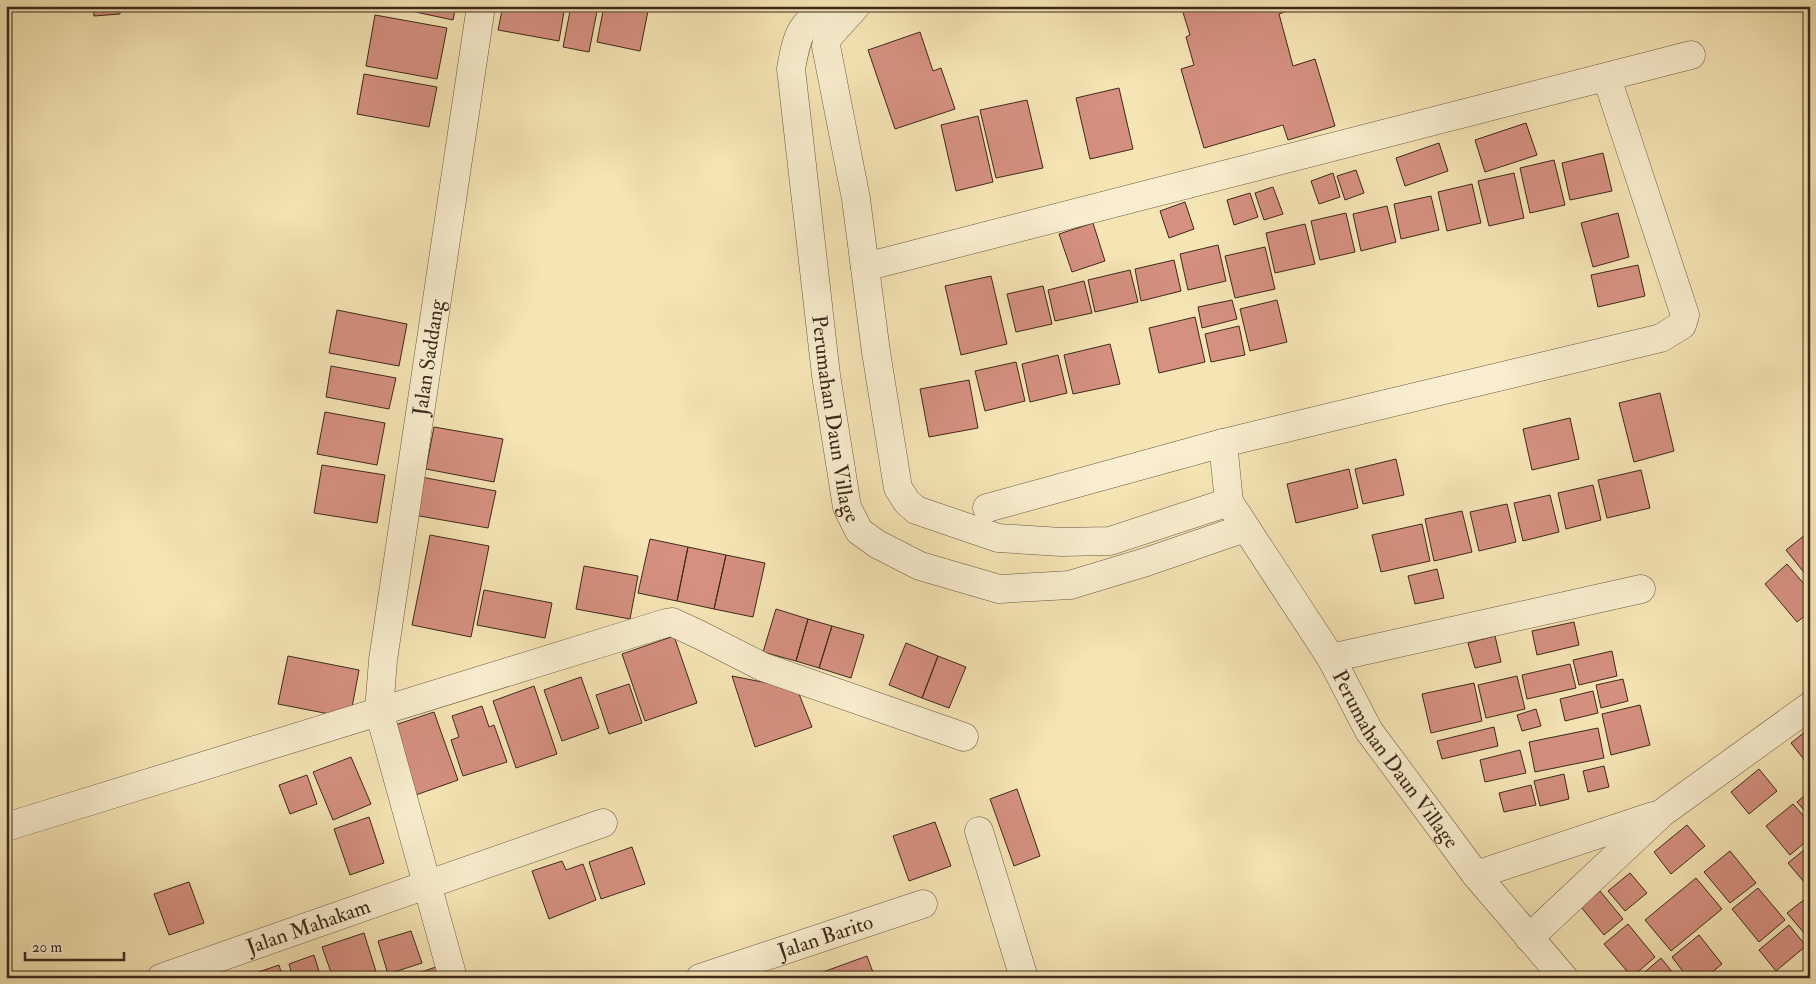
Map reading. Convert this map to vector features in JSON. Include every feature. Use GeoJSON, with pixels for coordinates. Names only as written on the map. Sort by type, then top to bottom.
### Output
{"type":"FeatureCollection","features":[{"type":"Feature","properties":{"kind":"street","name":"Jalan Saddang"},"geometry":{"type":"LineString","coordinates":[[379,711],[383,660],[481,6]]}},
{"type":"Feature","properties":{"kind":"street","name":"Perumahan Daun Village"},"geometry":{"type":"LineString","coordinates":[[856,6],[810,20],[798,35],[791,69],[826,375],[847,507],[859,532],[877,544],[920,566],[999,589],[1070,585],[1146,562],[1245,528]]}},
{"type":"Feature","properties":{"kind":"street"},"geometry":{"type":"LineString","coordinates":[[827,15],[826,46],[856,199],[864,266],[898,488],[907,502],[916,510],[998,538],[1061,542],[1110,540],[1229,502],[1223,444]]}},
{"type":"Feature","properties":{"kind":"street"},"geometry":{"type":"LineString","coordinates":[[864,266],[1607,78],[1691,55]]}},
{"type":"Feature","properties":{"kind":"street"},"geometry":{"type":"LineString","coordinates":[[988,508],[1223,444],[1661,338],[1682,326],[1685,315],[1607,78]]}},
{"type":"Feature","properties":{"kind":"street","name":"Perumahan Daun Village"},"geometry":{"type":"LineString","coordinates":[[1229,502],[1331,658],[1369,731],[1476,875],[1564,978]]}},
{"type":"Feature","properties":{"kind":"street"},"geometry":{"type":"LineString","coordinates":[[1331,658],[1641,589]]}},
{"type":"Feature","properties":{"kind":"street"},"geometry":{"type":"LineString","coordinates":[[6,827],[672,622],[763,667],[964,737]]}},
{"type":"Feature","properties":{"kind":"street"},"geometry":{"type":"LineString","coordinates":[[1528,938],[1662,813],[1810,706]]}},
{"type":"Feature","properties":{"kind":"street"},"geometry":{"type":"LineString","coordinates":[[379,711],[453,978]]}},
{"type":"Feature","properties":{"kind":"street"},"geometry":{"type":"LineString","coordinates":[[1476,875],[1662,813]]}},
{"type":"Feature","properties":{"kind":"street","name":"Jalan Mahakam"},"geometry":{"type":"LineString","coordinates":[[161,978],[603,823]]}},
{"type":"Feature","properties":{"kind":"street"},"geometry":{"type":"LineString","coordinates":[[979,831],[1024,978]]}},
{"type":"Feature","properties":{"kind":"street","name":"Jalan Barito"},"geometry":{"type":"LineString","coordinates":[[700,978],[923,904]]}},
{"type":"Feature","properties":{"kind":"building"},"geometry":{"type":"Polygon","coordinates":[[[93,6],[120,6],[120,14],[94,16],[93,6]]]}},
{"type":"Feature","properties":{"kind":"building"},"geometry":{"type":"Polygon","coordinates":[[[302,6],[349,6],[349,8],[302,10],[302,6]]]}},
{"type":"Feature","properties":{"kind":"building"},"geometry":{"type":"Polygon","coordinates":[[[387,6],[456,6],[453,20],[387,6]]]}},
{"type":"Feature","properties":{"kind":"building"},"geometry":{"type":"Polygon","coordinates":[[[503,6],[565,6],[559,41],[498,30],[503,6]]]}},
{"type":"Feature","properties":{"kind":"building"},"geometry":{"type":"Polygon","coordinates":[[[571,6],[598,6],[589,52],[563,47],[571,6]]]}},
{"type":"Feature","properties":{"kind":"building"},"geometry":{"type":"Polygon","coordinates":[[[604,6],[649,6],[640,51],[597,42],[604,6]]]}},
{"type":"Feature","properties":{"kind":"building"},"geometry":{"type":"Polygon","coordinates":[[[1181,6],[1301,6],[1279,14],[1293,66],[1315,59],[1335,126],[1288,140],[1283,125],[1204,148],[1181,69],[1194,65],[1186,37],[1190,35],[1181,6]]]}},
{"type":"Feature","properties":{"kind":"building"},"geometry":{"type":"Polygon","coordinates":[[[375,15],[447,28],[437,79],[366,66],[375,15]]]}},
{"type":"Feature","properties":{"kind":"building"},"geometry":{"type":"Polygon","coordinates":[[[920,32],[933,71],[941,68],[955,109],[895,129],[868,50],[920,32]]]}},
{"type":"Feature","properties":{"kind":"building"},"geometry":{"type":"Polygon","coordinates":[[[364,74],[437,87],[429,127],[357,114],[364,74]]]}},
{"type":"Feature","properties":{"kind":"building"},"geometry":{"type":"Polygon","coordinates":[[[1119,88],[1133,149],[1090,159],[1076,98],[1119,88]]]}},
{"type":"Feature","properties":{"kind":"building"},"geometry":{"type":"Polygon","coordinates":[[[1027,100],[1043,168],[996,178],[980,110],[1027,100]]]}},
{"type":"Feature","properties":{"kind":"building"},"geometry":{"type":"Polygon","coordinates":[[[978,116],[993,182],[956,191],[941,125],[978,116]]]}},
{"type":"Feature","properties":{"kind":"building"},"geometry":{"type":"Polygon","coordinates":[[[1526,123],[1537,155],[1485,172],[1475,140],[1526,123]]]}},
{"type":"Feature","properties":{"kind":"building"},"geometry":{"type":"Polygon","coordinates":[[[1439,143],[1448,171],[1405,186],[1396,158],[1439,143]]]}},
{"type":"Feature","properties":{"kind":"building"},"geometry":{"type":"Polygon","coordinates":[[[1603,153],[1612,191],[1570,200],[1562,163],[1603,153]]]}},
{"type":"Feature","properties":{"kind":"building"},"geometry":{"type":"Polygon","coordinates":[[[1554,160],[1565,205],[1530,213],[1520,168],[1554,160]]]}},
{"type":"Feature","properties":{"kind":"building"},"geometry":{"type":"Polygon","coordinates":[[[1356,170],[1364,193],[1345,200],[1337,176],[1356,170]]]}},
{"type":"Feature","properties":{"kind":"building"},"geometry":{"type":"Polygon","coordinates":[[[1333,173],[1340,197],[1319,204],[1311,181],[1333,173]]]}},
{"type":"Feature","properties":{"kind":"building"},"geometry":{"type":"Polygon","coordinates":[[[1514,173],[1524,218],[1489,226],[1478,181],[1514,173]]]}},
{"type":"Feature","properties":{"kind":"building"},"geometry":{"type":"Polygon","coordinates":[[[1472,184],[1481,223],[1447,231],[1438,192],[1472,184]]]}},
{"type":"Feature","properties":{"kind":"building"},"geometry":{"type":"Polygon","coordinates":[[[1273,187],[1283,214],[1264,220],[1255,193],[1273,187]]]}},
{"type":"Feature","properties":{"kind":"building"},"geometry":{"type":"Polygon","coordinates":[[[1250,193],[1258,217],[1234,225],[1227,200],[1250,193]]]}},
{"type":"Feature","properties":{"kind":"building"},"geometry":{"type":"Polygon","coordinates":[[[1431,196],[1439,230],[1401,239],[1394,204],[1431,196]]]}},
{"type":"Feature","properties":{"kind":"building"},"geometry":{"type":"Polygon","coordinates":[[[1185,202],[1194,229],[1169,238],[1160,211],[1185,202]]]}},
{"type":"Feature","properties":{"kind":"building"},"geometry":{"type":"Polygon","coordinates":[[[1387,206],[1396,242],[1361,251],[1353,214],[1387,206]]]}},
{"type":"Feature","properties":{"kind":"building"},"geometry":{"type":"Polygon","coordinates":[[[1346,213],[1355,252],[1320,260],[1311,221],[1346,213]]]}},
{"type":"Feature","properties":{"kind":"building"},"geometry":{"type":"Polygon","coordinates":[[[1618,213],[1629,257],[1593,267],[1581,223],[1618,213]]]}},
{"type":"Feature","properties":{"kind":"building"},"geometry":{"type":"Polygon","coordinates":[[[1093,223],[1105,261],[1072,272],[1059,234],[1093,223]]]}},
{"type":"Feature","properties":{"kind":"building"},"geometry":{"type":"Polygon","coordinates":[[[1305,224],[1315,264],[1275,273],[1266,233],[1305,224]]]}},
{"type":"Feature","properties":{"kind":"building"},"geometry":{"type":"Polygon","coordinates":[[[1218,245],[1226,281],[1188,290],[1180,254],[1218,245]]]}},
{"type":"Feature","properties":{"kind":"building"},"geometry":{"type":"Polygon","coordinates":[[[1265,247],[1275,289],[1235,298],[1225,256],[1265,247]]]}},
{"type":"Feature","properties":{"kind":"building"},"geometry":{"type":"Polygon","coordinates":[[[1174,260],[1181,291],[1141,301],[1135,269],[1174,260]]]}},
{"type":"Feature","properties":{"kind":"building"},"geometry":{"type":"Polygon","coordinates":[[[1638,265],[1645,296],[1598,307],[1591,275],[1638,265]]]}},
{"type":"Feature","properties":{"kind":"building"},"geometry":{"type":"Polygon","coordinates":[[[1130,270],[1138,302],[1095,312],[1088,280],[1130,270]]]}},
{"type":"Feature","properties":{"kind":"building"},"geometry":{"type":"Polygon","coordinates":[[[991,276],[1007,344],[961,355],[945,286],[991,276]]]}},
{"type":"Feature","properties":{"kind":"building"},"geometry":{"type":"Polygon","coordinates":[[[1084,281],[1092,313],[1055,321],[1048,290],[1084,281]]]}},
{"type":"Feature","properties":{"kind":"building"},"geometry":{"type":"Polygon","coordinates":[[[1043,286],[1052,324],[1016,332],[1007,294],[1043,286]]]}},
{"type":"Feature","properties":{"kind":"building"},"geometry":{"type":"Polygon","coordinates":[[[1232,300],[1237,319],[1202,328],[1198,307],[1232,300]]]}},
{"type":"Feature","properties":{"kind":"building"},"geometry":{"type":"Polygon","coordinates":[[[1277,300],[1287,342],[1250,351],[1240,309],[1277,300]]]}},
{"type":"Feature","properties":{"kind":"building"},"geometry":{"type":"Polygon","coordinates":[[[337,310],[407,324],[399,366],[329,353],[337,310]]]}},
{"type":"Feature","properties":{"kind":"building"},"geometry":{"type":"Polygon","coordinates":[[[1195,317],[1205,362],[1159,373],[1149,328],[1195,317]]]}},
{"type":"Feature","properties":{"kind":"building"},"geometry":{"type":"Polygon","coordinates":[[[1239,326],[1245,355],[1211,362],[1205,334],[1239,326]]]}},
{"type":"Feature","properties":{"kind":"building"},"geometry":{"type":"Polygon","coordinates":[[[1110,344],[1120,384],[1073,394],[1064,355],[1110,344]]]}},
{"type":"Feature","properties":{"kind":"building"},"geometry":{"type":"Polygon","coordinates":[[[1058,355],[1067,393],[1030,402],[1022,364],[1058,355]]]}},
{"type":"Feature","properties":{"kind":"building"},"geometry":{"type":"Polygon","coordinates":[[[1016,362],[1025,401],[985,411],[975,371],[1016,362]]]}},
{"type":"Feature","properties":{"kind":"building"},"geometry":{"type":"Polygon","coordinates":[[[331,366],[396,378],[389,409],[326,397],[331,366]]]}},
{"type":"Feature","properties":{"kind":"building"},"geometry":{"type":"Polygon","coordinates":[[[969,380],[978,428],[929,437],[920,389],[969,380]]]}},
{"type":"Feature","properties":{"kind":"building"},"geometry":{"type":"Polygon","coordinates":[[[1660,393],[1674,451],[1634,462],[1619,403],[1660,393]]]}},
{"type":"Feature","properties":{"kind":"building"},"geometry":{"type":"Polygon","coordinates":[[[325,412],[385,423],[377,465],[317,454],[325,412]]]}},
{"type":"Feature","properties":{"kind":"building"},"geometry":{"type":"Polygon","coordinates":[[[1570,418],[1579,459],[1532,470],[1523,429],[1570,418]]]}},
{"type":"Feature","properties":{"kind":"building"},"geometry":{"type":"Polygon","coordinates":[[[434,427],[503,439],[494,482],[426,469],[434,427]]]}},
{"type":"Feature","properties":{"kind":"building"},"geometry":{"type":"Polygon","coordinates":[[[1396,459],[1404,495],[1363,504],[1355,469],[1396,459]]]}},
{"type":"Feature","properties":{"kind":"building"},"geometry":{"type":"Polygon","coordinates":[[[322,465],[385,475],[377,523],[314,513],[322,465]]]}},
{"type":"Feature","properties":{"kind":"building"},"geometry":{"type":"Polygon","coordinates":[[[1349,469],[1358,508],[1296,523],[1287,484],[1349,469]]]}},
{"type":"Feature","properties":{"kind":"building"},"geometry":{"type":"Polygon","coordinates":[[[1641,470],[1650,508],[1607,518],[1598,480],[1641,470]]]}},
{"type":"Feature","properties":{"kind":"building"},"geometry":{"type":"Polygon","coordinates":[[[421,477],[496,491],[488,528],[414,515],[421,477]]]}},
{"type":"Feature","properties":{"kind":"building"},"geometry":{"type":"Polygon","coordinates":[[[1593,485],[1601,520],[1566,529],[1558,493],[1593,485]]]}},
{"type":"Feature","properties":{"kind":"building"},"geometry":{"type":"Polygon","coordinates":[[[1550,495],[1559,532],[1523,541],[1514,503],[1550,495]]]}},
{"type":"Feature","properties":{"kind":"building"},"geometry":{"type":"Polygon","coordinates":[[[1507,504],[1516,542],[1479,551],[1470,512],[1507,504]]]}},
{"type":"Feature","properties":{"kind":"building"},"geometry":{"type":"Polygon","coordinates":[[[1462,511],[1472,552],[1434,561],[1425,519],[1462,511]]]}},
{"type":"Feature","properties":{"kind":"building"},"geometry":{"type":"Polygon","coordinates":[[[1422,524],[1430,561],[1381,572],[1372,535],[1422,524]]]}},
{"type":"Feature","properties":{"kind":"building"},"geometry":{"type":"Polygon","coordinates":[[[1810,531],[1810,580],[1786,550],[1810,531]]]}},
{"type":"Feature","properties":{"kind":"building"},"geometry":{"type":"Polygon","coordinates":[[[430,535],[489,546],[471,637],[412,625],[430,535]]]}},
{"type":"Feature","properties":{"kind":"building"},"geometry":{"type":"Polygon","coordinates":[[[650,539],[688,547],[677,601],[638,593],[650,539]]]}},
{"type":"Feature","properties":{"kind":"building"},"geometry":{"type":"Polygon","coordinates":[[[688,547],[726,555],[714,609],[677,601],[688,547]]]}},
{"type":"Feature","properties":{"kind":"building"},"geometry":{"type":"Polygon","coordinates":[[[726,555],[765,563],[753,617],[714,609],[726,555]]]}},
{"type":"Feature","properties":{"kind":"building"},"geometry":{"type":"Polygon","coordinates":[[[1787,564],[1810,591],[1810,612],[1797,622],[1765,584],[1787,564]]]}},
{"type":"Feature","properties":{"kind":"building"},"geometry":{"type":"Polygon","coordinates":[[[584,566],[638,576],[630,619],[576,609],[584,566]]]}},
{"type":"Feature","properties":{"kind":"building"},"geometry":{"type":"Polygon","coordinates":[[[1437,569],[1444,598],[1415,604],[1408,576],[1437,569]]]}},
{"type":"Feature","properties":{"kind":"building"},"geometry":{"type":"Polygon","coordinates":[[[484,590],[552,603],[545,638],[477,625],[484,590]]]}},
{"type":"Feature","properties":{"kind":"building"},"geometry":{"type":"Polygon","coordinates":[[[776,609],[808,619],[796,661],[763,652],[776,609]]]}},
{"type":"Feature","properties":{"kind":"building"},"geometry":{"type":"Polygon","coordinates":[[[808,619],[832,626],[819,668],[796,661],[808,619]]]}},
{"type":"Feature","properties":{"kind":"building"},"geometry":{"type":"Polygon","coordinates":[[[1574,622],[1579,645],[1537,655],[1532,631],[1574,622]]]}},
{"type":"Feature","properties":{"kind":"building"},"geometry":{"type":"Polygon","coordinates":[[[832,626],[864,635],[851,678],[819,668],[832,626]]]}},
{"type":"Feature","properties":{"kind":"building"},"geometry":{"type":"Polygon","coordinates":[[[674,636],[697,703],[645,721],[622,654],[674,636]]]}},
{"type":"Feature","properties":{"kind":"building"},"geometry":{"type":"Polygon","coordinates":[[[1495,636],[1501,662],[1475,668],[1468,643],[1495,636]]]}},
{"type":"Feature","properties":{"kind":"building"},"geometry":{"type":"Polygon","coordinates":[[[906,643],[938,656],[922,698],[889,685],[906,643]]]}},
{"type":"Feature","properties":{"kind":"building"},"geometry":{"type":"Polygon","coordinates":[[[1612,651],[1617,676],[1579,685],[1573,660],[1612,651]]]}},
{"type":"Feature","properties":{"kind":"building"},"geometry":{"type":"Polygon","coordinates":[[[288,656],[359,670],[350,718],[278,704],[288,656]]]}},
{"type":"Feature","properties":{"kind":"building"},"geometry":{"type":"Polygon","coordinates":[[[938,656],[966,667],[949,708],[922,698],[938,656]]]}},
{"type":"Feature","properties":{"kind":"building"},"geometry":{"type":"Polygon","coordinates":[[[1570,664],[1576,688],[1527,699],[1522,675],[1570,664]]]}},
{"type":"Feature","properties":{"kind":"building"},"geometry":{"type":"Polygon","coordinates":[[[732,676],[797,689],[812,727],[755,747],[732,676]]]}},
{"type":"Feature","properties":{"kind":"building"},"geometry":{"type":"Polygon","coordinates":[[[1517,676],[1525,709],[1486,718],[1478,685],[1517,676]]]}},
{"type":"Feature","properties":{"kind":"building"},"geometry":{"type":"Polygon","coordinates":[[[581,677],[599,728],[562,741],[544,690],[581,677]]]}},
{"type":"Feature","properties":{"kind":"building"},"geometry":{"type":"Polygon","coordinates":[[[1623,679],[1628,701],[1601,708],[1596,685],[1623,679]]]}},
{"type":"Feature","properties":{"kind":"building"},"geometry":{"type":"Polygon","coordinates":[[[1474,683],[1482,721],[1431,733],[1422,694],[1474,683]]]}},
{"type":"Feature","properties":{"kind":"building"},"geometry":{"type":"Polygon","coordinates":[[[629,684],[642,723],[609,734],[596,695],[629,684]]]}},
{"type":"Feature","properties":{"kind":"building"},"geometry":{"type":"Polygon","coordinates":[[[534,686],[557,754],[516,768],[493,701],[534,686]]]}},
{"type":"Feature","properties":{"kind":"building"},"geometry":{"type":"Polygon","coordinates":[[[1593,691],[1598,713],[1565,721],[1560,699],[1593,691]]]}},
{"type":"Feature","properties":{"kind":"building"},"geometry":{"type":"Polygon","coordinates":[[[1640,705],[1650,745],[1611,755],[1602,714],[1640,705]]]}},
{"type":"Feature","properties":{"kind":"building"},"geometry":{"type":"Polygon","coordinates":[[[482,706],[489,727],[494,725],[507,762],[463,776],[451,740],[459,737],[452,716],[482,706]]]}},
{"type":"Feature","properties":{"kind":"building"},"geometry":{"type":"Polygon","coordinates":[[[1536,709],[1541,726],[1522,731],[1517,715],[1536,709]]]}},
{"type":"Feature","properties":{"kind":"building"},"geometry":{"type":"Polygon","coordinates":[[[434,712],[458,780],[413,796],[389,727],[434,712]]]}},
{"type":"Feature","properties":{"kind":"building"},"geometry":{"type":"Polygon","coordinates":[[[1494,727],[1498,746],[1442,759],[1437,741],[1494,727]]]}},
{"type":"Feature","properties":{"kind":"building"},"geometry":{"type":"Polygon","coordinates":[[[1598,728],[1604,758],[1535,772],[1529,742],[1598,728]]]}},
{"type":"Feature","properties":{"kind":"building"},"geometry":{"type":"Polygon","coordinates":[[[1810,728],[1810,767],[1791,743],[1810,728]]]}},
{"type":"Feature","properties":{"kind":"building"},"geometry":{"type":"Polygon","coordinates":[[[1520,750],[1526,773],[1485,782],[1480,760],[1520,750]]]}},
{"type":"Feature","properties":{"kind":"building"},"geometry":{"type":"Polygon","coordinates":[[[351,757],[371,804],[333,820],[313,772],[351,757]]]}},
{"type":"Feature","properties":{"kind":"building"},"geometry":{"type":"Polygon","coordinates":[[[1604,766],[1609,787],[1588,792],[1583,771],[1604,766]]]}},
{"type":"Feature","properties":{"kind":"building"},"geometry":{"type":"Polygon","coordinates":[[[1759,769],[1777,791],[1749,814],[1731,792],[1759,769]]]}},
{"type":"Feature","properties":{"kind":"building"},"geometry":{"type":"Polygon","coordinates":[[[1564,774],[1569,799],[1540,806],[1534,781],[1564,774]]]}},
{"type":"Feature","properties":{"kind":"building"},"geometry":{"type":"Polygon","coordinates":[[[307,775],[317,804],[290,814],[279,785],[307,775]]]}},
{"type":"Feature","properties":{"kind":"building"},"geometry":{"type":"Polygon","coordinates":[[[1531,785],[1536,805],[1504,812],[1499,793],[1531,785]]]}},
{"type":"Feature","properties":{"kind":"building"},"geometry":{"type":"Polygon","coordinates":[[[1017,789],[1040,856],[1014,866],[990,799],[1017,789]]]}},
{"type":"Feature","properties":{"kind":"building"},"geometry":{"type":"Polygon","coordinates":[[[1810,791],[1810,817],[1797,802],[1810,791]]]}},
{"type":"Feature","properties":{"kind":"building"},"geometry":{"type":"Polygon","coordinates":[[[1793,804],[1810,823],[1810,838],[1790,855],[1766,826],[1793,804]]]}},
{"type":"Feature","properties":{"kind":"building"},"geometry":{"type":"Polygon","coordinates":[[[369,817],[384,863],[350,875],[334,829],[369,817]]]}},
{"type":"Feature","properties":{"kind":"building"},"geometry":{"type":"Polygon","coordinates":[[[935,822],[951,866],[909,881],[893,836],[935,822]]]}},
{"type":"Feature","properties":{"kind":"building"},"geometry":{"type":"Polygon","coordinates":[[[1687,825],[1705,846],[1671,874],[1654,852],[1687,825]]]}},
{"type":"Feature","properties":{"kind":"building"},"geometry":{"type":"Polygon","coordinates":[[[1810,845],[1810,889],[1788,863],[1810,845]]]}},
{"type":"Feature","properties":{"kind":"building"},"geometry":{"type":"Polygon","coordinates":[[[632,847],[645,884],[601,899],[589,862],[632,847]]]}},
{"type":"Feature","properties":{"kind":"building"},"geometry":{"type":"Polygon","coordinates":[[[1730,851],[1756,883],[1730,903],[1704,872],[1730,851]]]}},
{"type":"Feature","properties":{"kind":"building"},"geometry":{"type":"Polygon","coordinates":[[[562,861],[566,870],[583,864],[596,900],[549,919],[532,871],[562,861]]]}},
{"type":"Feature","properties":{"kind":"building"},"geometry":{"type":"Polygon","coordinates":[[[1630,873],[1647,893],[1625,911],[1608,891],[1630,873]]]}},
{"type":"Feature","properties":{"kind":"building"},"geometry":{"type":"Polygon","coordinates":[[[1696,878],[1722,909],[1671,951],[1645,920],[1696,878]]]}},
{"type":"Feature","properties":{"kind":"building"},"geometry":{"type":"Polygon","coordinates":[[[189,882],[204,923],[169,935],[154,894],[189,882]]]}},
{"type":"Feature","properties":{"kind":"building"},"geometry":{"type":"Polygon","coordinates":[[[1758,888],[1785,920],[1759,942],[1732,909],[1758,888]]]}},
{"type":"Feature","properties":{"kind":"building"},"geometry":{"type":"Polygon","coordinates":[[[1600,891],[1623,919],[1604,935],[1581,907],[1600,891]]]}},
{"type":"Feature","properties":{"kind":"building"},"geometry":{"type":"Polygon","coordinates":[[[1810,895],[1810,940],[1787,913],[1810,895]]]}},
{"type":"Feature","properties":{"kind":"building"},"geometry":{"type":"Polygon","coordinates":[[[1628,924],[1655,957],[1632,977],[1604,944],[1628,924]]]}},
{"type":"Feature","properties":{"kind":"building"},"geometry":{"type":"Polygon","coordinates":[[[1789,925],[1806,946],[1776,971],[1759,950],[1789,925]]]}},
{"type":"Feature","properties":{"kind":"building"},"geometry":{"type":"Polygon","coordinates":[[[411,931],[422,963],[388,974],[378,941],[411,931]]]}},
{"type":"Feature","properties":{"kind":"building"},"geometry":{"type":"Polygon","coordinates":[[[364,933],[378,978],[333,978],[322,947],[364,933]]]}},
{"type":"Feature","properties":{"kind":"building"},"geometry":{"type":"Polygon","coordinates":[[[1699,935],[1722,964],[1705,978],[1688,978],[1672,957],[1699,935]]]}},
{"type":"Feature","properties":{"kind":"building"},"geometry":{"type":"Polygon","coordinates":[[[314,955],[321,978],[293,978],[289,964],[314,955]]]}},
{"type":"Feature","properties":{"kind":"building"},"geometry":{"type":"Polygon","coordinates":[[[867,956],[875,978],[826,978],[823,972],[867,956]]]}},
{"type":"Feature","properties":{"kind":"building"},"geometry":{"type":"Polygon","coordinates":[[[1661,958],[1677,978],[1638,978],[1661,958]]]}},
{"type":"Feature","properties":{"kind":"building"},"geometry":{"type":"Polygon","coordinates":[[[279,965],[283,978],[241,978],[279,965]]]}},
{"type":"Feature","properties":{"kind":"building"},"geometry":{"type":"Polygon","coordinates":[[[436,967],[440,978],[403,978],[436,967]]]}}]}
